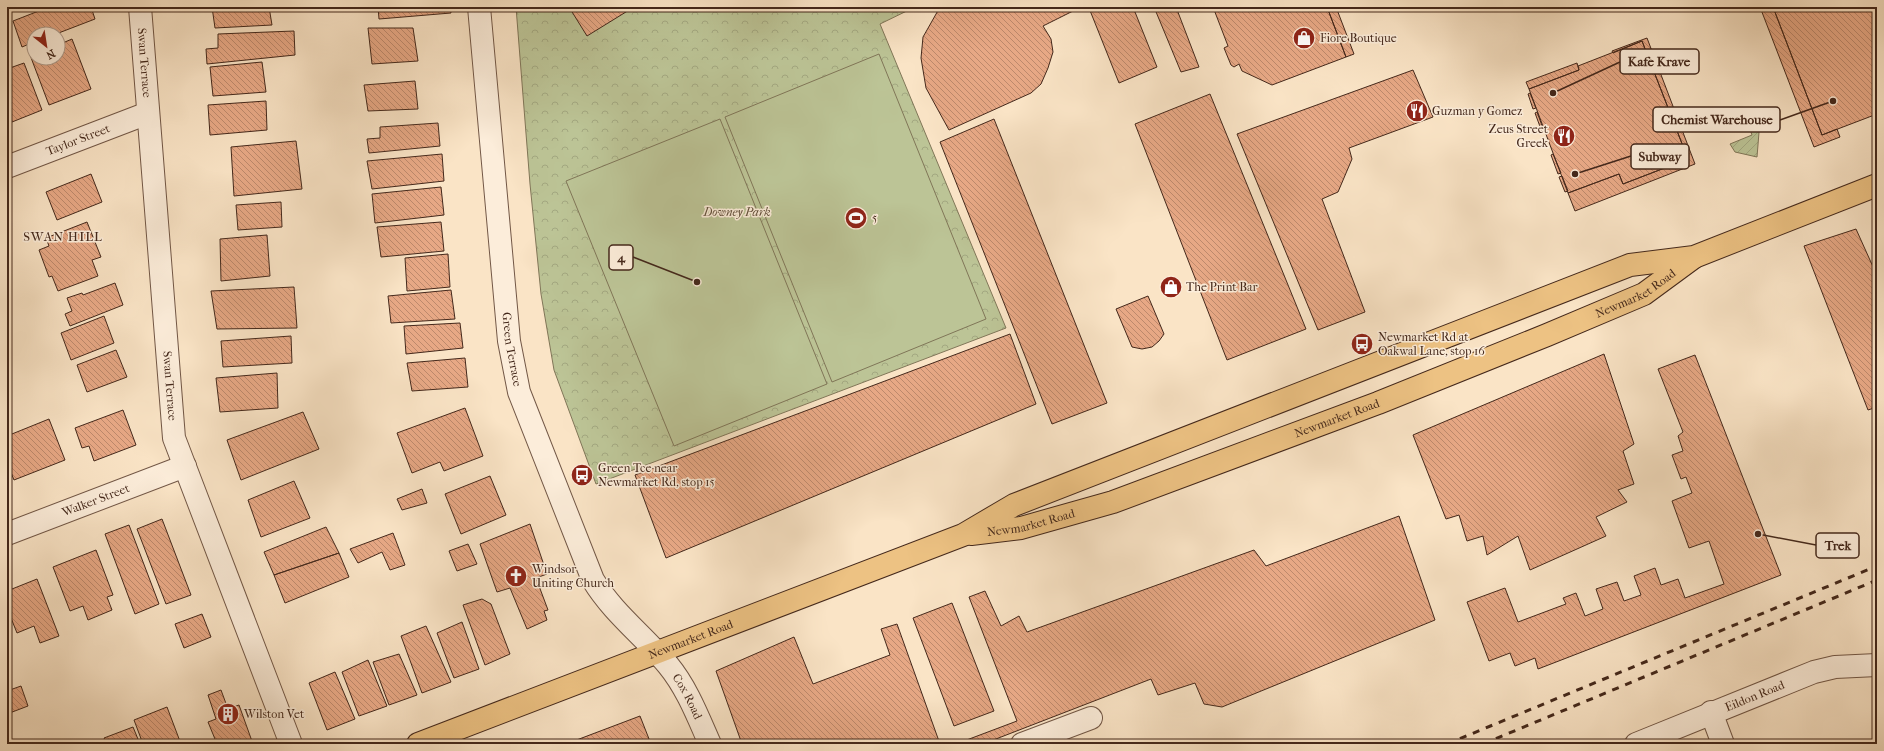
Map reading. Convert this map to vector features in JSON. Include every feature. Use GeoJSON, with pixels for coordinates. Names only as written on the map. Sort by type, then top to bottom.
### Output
{"type":"FeatureCollection","features":[{"type":"Feature","properties":{"kind":"main road","name":"Newmarket Road"},"geometry":{"type":"LineString","coordinates":[[418,744],[963,535],[1014,505],[1630,266],[1694,257],[1877,185]]}},
{"type":"Feature","properties":{"kind":"main road","name":"Newmarket Road"},"geometry":{"type":"LineString","coordinates":[[963,535],[1021,528],[1049,521],[1113,502],[1207,468],[1393,397],[1644,294],[1694,257]]}},
{"type":"Feature","properties":{"kind":"street","name":"Swan Terrace"},"geometry":{"type":"LineString","coordinates":[[140,7],[174,438],[291,744]]}},
{"type":"Feature","properties":{"kind":"street","name":"Green Terrace"},"geometry":{"type":"LineString","coordinates":[[479,7],[509,341],[519,392],[593,580],[613,608],[657,653]]}},
{"type":"Feature","properties":{"kind":"street","name":"Taylor Street"},"geometry":{"type":"LineString","coordinates":[[7,167],[148,113]]}},
{"type":"Feature","properties":{"kind":"street","name":"Walker Street"},"geometry":{"type":"LineString","coordinates":[[7,534],[184,466]]}},
{"type":"Feature","properties":{"kind":"street","name":"Cox Road"},"geometry":{"type":"LineString","coordinates":[[657,653],[668,665],[684,688],[710,744]]}},
{"type":"Feature","properties":{"kind":"street","name":"Eildon Road"},"geometry":{"type":"LineString","coordinates":[[1636,744],[1711,712],[1814,672],[1835,667],[1877,665]]}},
{"type":"Feature","properties":{"kind":"street"},"geometry":{"type":"LineString","coordinates":[[1711,712],[1723,744]]}},
{"type":"Feature","properties":{"kind":"street"},"geometry":{"type":"LineString","coordinates":[[1022,744],[1091,718]]}},
{"type":"Feature","properties":{"kind":"green space","name":"Downey Park"},"geometry":{"type":"Polygon","coordinates":[[[516,7],[915,7],[880,24],[1006,328],[596,484],[554,370],[541,294],[530,184],[516,7]]]}},
{"type":"Feature","properties":{"kind":"green space","name":"5"},"geometry":{"type":"Polygon","coordinates":[[[879,54],[986,319],[832,382],[725,117],[879,54]]]}},
{"type":"Feature","properties":{"kind":"green space"},"geometry":{"type":"Polygon","coordinates":[[[720,119],[827,384],[674,446],[566,181],[720,119]]]}},
{"type":"Feature","properties":{"kind":"green space"},"geometry":{"type":"Polygon","coordinates":[[[1760,120],[1757,157],[1735,152],[1730,144],[1752,135],[1748,124],[1760,120]]]}},
{"type":"Feature","properties":{"kind":"building"},"geometry":{"type":"Polygon","coordinates":[[[49,7],[91,7],[95,19],[66,30],[66,26],[26,26],[26,45],[22,47],[13,21],[49,7]]]}},
{"type":"Feature","properties":{"kind":"building"},"geometry":{"type":"Polygon","coordinates":[[[212,7],[269,7],[272,25],[215,28],[212,7]]]}},
{"type":"Feature","properties":{"kind":"building"},"geometry":{"type":"Polygon","coordinates":[[[378,7],[450,7],[451,13],[379,19],[378,7]]]}},
{"type":"Feature","properties":{"kind":"building"},"geometry":{"type":"Polygon","coordinates":[[[569,7],[634,7],[587,36],[569,7]]]}},
{"type":"Feature","properties":{"kind":"building"},"geometry":{"type":"Polygon","coordinates":[[[940,7],[1081,7],[1043,26],[1051,39],[1053,52],[1041,84],[1031,93],[949,130],[926,88],[921,58],[923,37],[940,7]]]}},
{"type":"Feature","properties":{"kind":"building"},"geometry":{"type":"Polygon","coordinates":[[[1133,7],[1157,67],[1119,83],[1089,8],[1133,7]]]}},
{"type":"Feature","properties":{"kind":"building"},"geometry":{"type":"Polygon","coordinates":[[[1154,7],[1176,7],[1199,67],[1181,72],[1154,7]]]}},
{"type":"Feature","properties":{"kind":"building"},"geometry":{"type":"Polygon","coordinates":[[[1213,7],[1327,7],[1346,57],[1272,85],[1242,71],[1239,64],[1234,67],[1231,65],[1224,48],[1228,46],[1213,7]]]}},
{"type":"Feature","properties":{"kind":"building"},"geometry":{"type":"Polygon","coordinates":[[[1327,7],[1336,7],[1354,54],[1346,57],[1327,7]]]}},
{"type":"Feature","properties":{"kind":"building"},"geometry":{"type":"Polygon","coordinates":[[[1760,7],[1773,7],[1822,135],[1837,129],[1840,137],[1814,147],[1760,7]]]}},
{"type":"Feature","properties":{"kind":"building"},"geometry":{"type":"Polygon","coordinates":[[[1773,7],[1877,7],[1877,114],[1822,135],[1773,7]]]}},
{"type":"Feature","properties":{"kind":"building"},"geometry":{"type":"Polygon","coordinates":[[[368,28],[413,28],[418,61],[372,64],[368,28]]]}},
{"type":"Feature","properties":{"kind":"building"},"geometry":{"type":"Polygon","coordinates":[[[294,31],[295,55],[207,64],[206,49],[218,48],[218,34],[294,31]]]}},
{"type":"Feature","properties":{"kind":"building"},"geometry":{"type":"Polygon","coordinates":[[[1647,38],[1695,164],[1575,211],[1568,193],[1619,174],[1623,184],[1688,159],[1642,41],[1613,53],[1612,51],[1647,38]]]}},
{"type":"Feature","properties":{"kind":"building"},"geometry":{"type":"Polygon","coordinates":[[[72,39],[91,89],[49,105],[34,66],[66,66],[66,42],[72,39]]]}},
{"type":"Feature","properties":{"kind":"building"},"geometry":{"type":"Polygon","coordinates":[[[1642,41],[1688,159],[1623,184],[1619,174],[1568,193],[1529,89],[1579,70],[1578,66],[1642,41]]]}},
{"type":"Feature","properties":{"kind":"building"},"geometry":{"type":"Polygon","coordinates":[[[262,62],[266,92],[213,96],[210,67],[262,62]]]}},
{"type":"Feature","properties":{"kind":"building"},"geometry":{"type":"Polygon","coordinates":[[[24,63],[42,110],[7,124],[7,69],[24,63]]]}},
{"type":"Feature","properties":{"kind":"building"},"geometry":{"type":"Polygon","coordinates":[[[1577,63],[1579,70],[1529,89],[1526,82],[1577,63]]]}},
{"type":"Feature","properties":{"kind":"building"},"geometry":{"type":"Polygon","coordinates":[[[1413,70],[1433,117],[1349,148],[1352,159],[1338,192],[1322,199],[1365,312],[1318,330],[1237,134],[1413,70]]]}},
{"type":"Feature","properties":{"kind":"building"},"geometry":{"type":"Polygon","coordinates":[[[415,81],[418,109],[368,111],[364,85],[415,81]]]}},
{"type":"Feature","properties":{"kind":"building"},"geometry":{"type":"Polygon","coordinates":[[[1530,93],[1536,108],[1533,109],[1528,94],[1530,93]]]}},
{"type":"Feature","properties":{"kind":"building"},"geometry":{"type":"Polygon","coordinates":[[[1210,94],[1306,329],[1227,360],[1135,124],[1210,94]]]}},
{"type":"Feature","properties":{"kind":"building"},"geometry":{"type":"Polygon","coordinates":[[[266,101],[267,130],[210,135],[208,105],[266,101]]]}},
{"type":"Feature","properties":{"kind":"building"},"geometry":{"type":"Polygon","coordinates":[[[1537,112],[1544,131],[1542,132],[1535,113],[1537,112]]]}},
{"type":"Feature","properties":{"kind":"building"},"geometry":{"type":"Polygon","coordinates":[[[994,119],[1107,403],[1052,424],[940,142],[994,119]]]}},
{"type":"Feature","properties":{"kind":"building"},"geometry":{"type":"Polygon","coordinates":[[[438,123],[440,146],[369,153],[367,139],[380,138],[380,127],[438,123]]]}},
{"type":"Feature","properties":{"kind":"building"},"geometry":{"type":"Polygon","coordinates":[[[296,141],[302,189],[234,196],[231,147],[296,141]]]}},
{"type":"Feature","properties":{"kind":"building"},"geometry":{"type":"Polygon","coordinates":[[[442,154],[444,181],[372,189],[367,161],[442,154]]]}},
{"type":"Feature","properties":{"kind":"building"},"geometry":{"type":"Polygon","coordinates":[[[1553,154],[1561,173],[1558,174],[1551,155],[1553,154]]]}},
{"type":"Feature","properties":{"kind":"building"},"geometry":{"type":"Polygon","coordinates":[[[91,174],[102,202],[57,220],[46,192],[91,174]]]}},
{"type":"Feature","properties":{"kind":"building"},"geometry":{"type":"Polygon","coordinates":[[[1562,176],[1568,191],[1565,192],[1559,177],[1562,176]]]}},
{"type":"Feature","properties":{"kind":"building"},"geometry":{"type":"Polygon","coordinates":[[[441,187],[444,215],[375,223],[372,194],[441,187]]]}},
{"type":"Feature","properties":{"kind":"building"},"geometry":{"type":"Polygon","coordinates":[[[281,202],[282,227],[238,230],[236,205],[281,202]]]}},
{"type":"Feature","properties":{"kind":"building"},"geometry":{"type":"Polygon","coordinates":[[[87,222],[101,257],[92,260],[98,276],[58,291],[52,276],[49,277],[39,250],[49,246],[46,238],[87,222]]]}},
{"type":"Feature","properties":{"kind":"building"},"geometry":{"type":"Polygon","coordinates":[[[441,222],[444,251],[381,257],[377,227],[441,222]]]}},
{"type":"Feature","properties":{"kind":"building"},"geometry":{"type":"Polygon","coordinates":[[[1856,229],[1874,269],[1877,268],[1877,407],[1868,410],[1804,246],[1856,229]]]}},
{"type":"Feature","properties":{"kind":"building"},"geometry":{"type":"Polygon","coordinates":[[[267,235],[270,276],[221,281],[220,239],[267,235]]]}},
{"type":"Feature","properties":{"kind":"building"},"geometry":{"type":"Polygon","coordinates":[[[448,254],[450,287],[407,291],[405,258],[448,254]]]}},
{"type":"Feature","properties":{"kind":"building"},"geometry":{"type":"Polygon","coordinates":[[[115,283],[123,305],[70,326],[65,314],[72,311],[67,298],[82,293],[83,295],[115,283]]]}},
{"type":"Feature","properties":{"kind":"building"},"geometry":{"type":"Polygon","coordinates":[[[294,287],[297,328],[217,329],[211,291],[294,287]]]}},
{"type":"Feature","properties":{"kind":"building"},"geometry":{"type":"Polygon","coordinates":[[[451,290],[455,319],[391,323],[388,296],[451,290]]]}},
{"type":"Feature","properties":{"kind":"building"},"geometry":{"type":"Polygon","coordinates":[[[1148,296],[1164,334],[1152,347],[1142,349],[1132,347],[1116,309],[1148,296]]]}},
{"type":"Feature","properties":{"kind":"building"},"geometry":{"type":"Polygon","coordinates":[[[104,316],[114,343],[71,360],[61,333],[104,316]]]}},
{"type":"Feature","properties":{"kind":"building"},"geometry":{"type":"Polygon","coordinates":[[[460,323],[463,348],[406,354],[404,326],[460,323]]]}},
{"type":"Feature","properties":{"kind":"building"},"geometry":{"type":"Polygon","coordinates":[[[1010,334],[1036,404],[666,558],[635,475],[1010,334]]]}},
{"type":"Feature","properties":{"kind":"building"},"geometry":{"type":"Polygon","coordinates":[[[291,336],[292,363],[223,367],[221,341],[291,336]]]}},
{"type":"Feature","properties":{"kind":"building"},"geometry":{"type":"Polygon","coordinates":[[[116,350],[127,377],[87,392],[77,365],[116,350]]]}},
{"type":"Feature","properties":{"kind":"building"},"geometry":{"type":"Polygon","coordinates":[[[1604,354],[1634,444],[1623,451],[1634,484],[1618,490],[1627,502],[1596,517],[1606,536],[1530,570],[1518,536],[1487,555],[1483,536],[1467,541],[1459,515],[1446,519],[1413,435],[1604,354]]]}},
{"type":"Feature","properties":{"kind":"building"},"geometry":{"type":"Polygon","coordinates":[[[1695,355],[1781,575],[1538,669],[1535,658],[1515,666],[1510,653],[1489,661],[1467,602],[1505,588],[1518,622],[1566,604],[1563,598],[1576,593],[1585,616],[1603,609],[1596,589],[1617,582],[1624,601],[1641,595],[1634,576],[1655,568],[1661,585],[1678,579],[1685,598],[1724,584],[1709,541],[1689,548],[1672,501],[1692,493],[1686,477],[1681,479],[1672,455],[1683,451],[1678,436],[1683,432],[1658,369],[1695,355]]]}},
{"type":"Feature","properties":{"kind":"building"},"geometry":{"type":"Polygon","coordinates":[[[465,358],[468,387],[412,391],[407,363],[465,358]]]}},
{"type":"Feature","properties":{"kind":"building"},"geometry":{"type":"Polygon","coordinates":[[[277,373],[278,408],[220,412],[216,378],[277,373]]]}},
{"type":"Feature","properties":{"kind":"building"},"geometry":{"type":"Polygon","coordinates":[[[465,408],[483,456],[444,471],[440,462],[412,473],[397,433],[465,408]]]}},
{"type":"Feature","properties":{"kind":"building"},"geometry":{"type":"Polygon","coordinates":[[[123,410],[136,445],[94,461],[89,446],[82,448],[75,428],[123,410]]]}},
{"type":"Feature","properties":{"kind":"building"},"geometry":{"type":"Polygon","coordinates":[[[303,412],[319,449],[241,480],[227,440],[303,412]]]}},
{"type":"Feature","properties":{"kind":"building"},"geometry":{"type":"Polygon","coordinates":[[[49,419],[65,460],[14,480],[7,463],[7,436],[49,419]]]}},
{"type":"Feature","properties":{"kind":"building"},"geometry":{"type":"Polygon","coordinates":[[[490,476],[506,515],[461,534],[445,494],[490,476]]]}},
{"type":"Feature","properties":{"kind":"building"},"geometry":{"type":"Polygon","coordinates":[[[294,481],[310,518],[261,537],[248,500],[294,481]]]}},
{"type":"Feature","properties":{"kind":"building"},"geometry":{"type":"Polygon","coordinates":[[[422,489],[427,503],[402,510],[397,499],[422,489]]]}},
{"type":"Feature","properties":{"kind":"building"},"geometry":{"type":"Polygon","coordinates":[[[1399,516],[1435,620],[1222,707],[1204,704],[1195,683],[1158,695],[1151,679],[983,744],[956,744],[1017,721],[969,597],[985,591],[1001,626],[1019,616],[1027,632],[1254,550],[1266,566],[1399,516]]]}},
{"type":"Feature","properties":{"kind":"building"},"geometry":{"type":"Polygon","coordinates":[[[162,519],[191,595],[166,604],[137,529],[162,519]]]}},
{"type":"Feature","properties":{"kind":"building","name":"Windsor Uniting Church"},"geometry":{"type":"Polygon","coordinates":[[[530,524],[547,574],[536,578],[548,610],[544,611],[547,620],[527,629],[510,588],[497,592],[480,544],[530,524]]]}},
{"type":"Feature","properties":{"kind":"building"},"geometry":{"type":"Polygon","coordinates":[[[129,525],[159,604],[135,614],[105,534],[129,525]]]}},
{"type":"Feature","properties":{"kind":"building"},"geometry":{"type":"Polygon","coordinates":[[[326,527],[339,553],[274,575],[264,552],[326,527]]]}},
{"type":"Feature","properties":{"kind":"building"},"geometry":{"type":"Polygon","coordinates":[[[393,533],[405,565],[390,570],[382,552],[358,563],[350,549],[393,533]]]}},
{"type":"Feature","properties":{"kind":"building"},"geometry":{"type":"Polygon","coordinates":[[[468,544],[477,564],[457,571],[449,551],[468,544]]]}},
{"type":"Feature","properties":{"kind":"building"},"geometry":{"type":"Polygon","coordinates":[[[96,550],[113,595],[107,597],[112,610],[88,620],[83,606],[70,611],[53,567],[96,550]]]}},
{"type":"Feature","properties":{"kind":"building"},"geometry":{"type":"Polygon","coordinates":[[[339,553],[349,577],[285,603],[274,575],[339,553]]]}},
{"type":"Feature","properties":{"kind":"building"},"geometry":{"type":"Polygon","coordinates":[[[37,579],[59,636],[40,643],[34,626],[17,633],[7,608],[7,591],[37,579]]]}},
{"type":"Feature","properties":{"kind":"building"},"geometry":{"type":"Polygon","coordinates":[[[482,599],[491,604],[510,654],[485,665],[463,605],[482,599]]]}},
{"type":"Feature","properties":{"kind":"building"},"geometry":{"type":"Polygon","coordinates":[[[952,603],[994,711],[954,726],[913,618],[952,603]]]}},
{"type":"Feature","properties":{"kind":"building"},"geometry":{"type":"Polygon","coordinates":[[[202,614],[211,637],[184,648],[175,624],[202,614]]]}},
{"type":"Feature","properties":{"kind":"building"},"geometry":{"type":"Polygon","coordinates":[[[462,622],[479,669],[454,678],[437,633],[462,622]]]}},
{"type":"Feature","properties":{"kind":"building"},"geometry":{"type":"Polygon","coordinates":[[[897,624],[940,744],[742,744],[716,671],[794,637],[813,684],[890,655],[881,629],[897,624]]]}},
{"type":"Feature","properties":{"kind":"building"},"geometry":{"type":"Polygon","coordinates":[[[426,626],[451,682],[422,693],[401,636],[426,626]]]}},
{"type":"Feature","properties":{"kind":"building"},"geometry":{"type":"Polygon","coordinates":[[[399,654],[417,695],[389,705],[373,662],[399,654]]]}},
{"type":"Feature","properties":{"kind":"building"},"geometry":{"type":"Polygon","coordinates":[[[368,660],[387,706],[359,716],[342,672],[368,660]]]}},
{"type":"Feature","properties":{"kind":"building"},"geometry":{"type":"Polygon","coordinates":[[[335,672],[355,719],[327,730],[309,683],[335,672]]]}},
{"type":"Feature","properties":{"kind":"building"},"geometry":{"type":"Polygon","coordinates":[[[21,686],[28,706],[7,714],[7,691],[21,686]]]}},
{"type":"Feature","properties":{"kind":"building","name":"Wilston Vet"},"geometry":{"type":"Polygon","coordinates":[[[221,690],[228,709],[239,705],[253,744],[217,744],[208,722],[216,719],[208,695],[221,690]]]}},
{"type":"Feature","properties":{"kind":"building"},"geometry":{"type":"Polygon","coordinates":[[[167,707],[181,744],[143,744],[134,720],[167,707]]]}},
{"type":"Feature","properties":{"kind":"building"},"geometry":{"type":"Polygon","coordinates":[[[640,716],[651,744],[566,744],[640,716]]]}},
{"type":"Feature","properties":{"kind":"building"},"geometry":{"type":"Polygon","coordinates":[[[133,727],[140,744],[107,744],[104,738],[133,727]]]}},
{"type":"Feature","properties":{"kind":"railway"},"geometry":{"type":"LineString","coordinates":[[1447,744],[1877,566]]}},
{"type":"Feature","properties":{"kind":"railway"},"geometry":{"type":"LineString","coordinates":[[1483,744],[1877,580]]}},
{"type":"Feature","properties":{"kind":"place","name":"Fiore Boutique"},"geometry":{"type":"Point","coordinates":[1304,38]}},
{"type":"Feature","properties":{"kind":"place","name":"Kafe Krave"},"geometry":{"type":"Point","coordinates":[1553,93]}},
{"type":"Feature","properties":{"kind":"place","name":"Chemist Warehouse"},"geometry":{"type":"Point","coordinates":[1833,101]}},
{"type":"Feature","properties":{"kind":"place","name":"Guzman y Gomez"},"geometry":{"type":"Point","coordinates":[1417,111]}},
{"type":"Feature","properties":{"kind":"place","name":"Zeus Street Greek"},"geometry":{"type":"Point","coordinates":[1564,136]}},
{"type":"Feature","properties":{"kind":"place","name":"Subway"},"geometry":{"type":"Point","coordinates":[1575,174]}},
{"type":"Feature","properties":{"kind":"place","name":"5"},"geometry":{"type":"Point","coordinates":[856,218]}},
{"type":"Feature","properties":{"kind":"place","name":"4"},"geometry":{"type":"Point","coordinates":[697,282]}},
{"type":"Feature","properties":{"kind":"place","name":"The Print Bar"},"geometry":{"type":"Point","coordinates":[1171,287]}},
{"type":"Feature","properties":{"kind":"place","name":"Newmarket Rd at Oakwal Lane, stop 16"},"geometry":{"type":"Point","coordinates":[1362,344]}},
{"type":"Feature","properties":{"kind":"place","name":"Green Tce near Newmarket Rd, stop 15"},"geometry":{"type":"Point","coordinates":[582,475]}},
{"type":"Feature","properties":{"kind":"place","name":"Trek"},"geometry":{"type":"Point","coordinates":[1758,534]}},
{"type":"Feature","properties":{"kind":"place","name":"Windsor Uniting Church"},"geometry":{"type":"Point","coordinates":[516,576]}},
{"type":"Feature","properties":{"kind":"place","name":"Wilston Vet"},"geometry":{"type":"Point","coordinates":[228,714]}},
{"type":"Feature","properties":{"kind":"district","name":"SWAN HILL"},"geometry":{"type":"Point","coordinates":[63,236]}}]}
